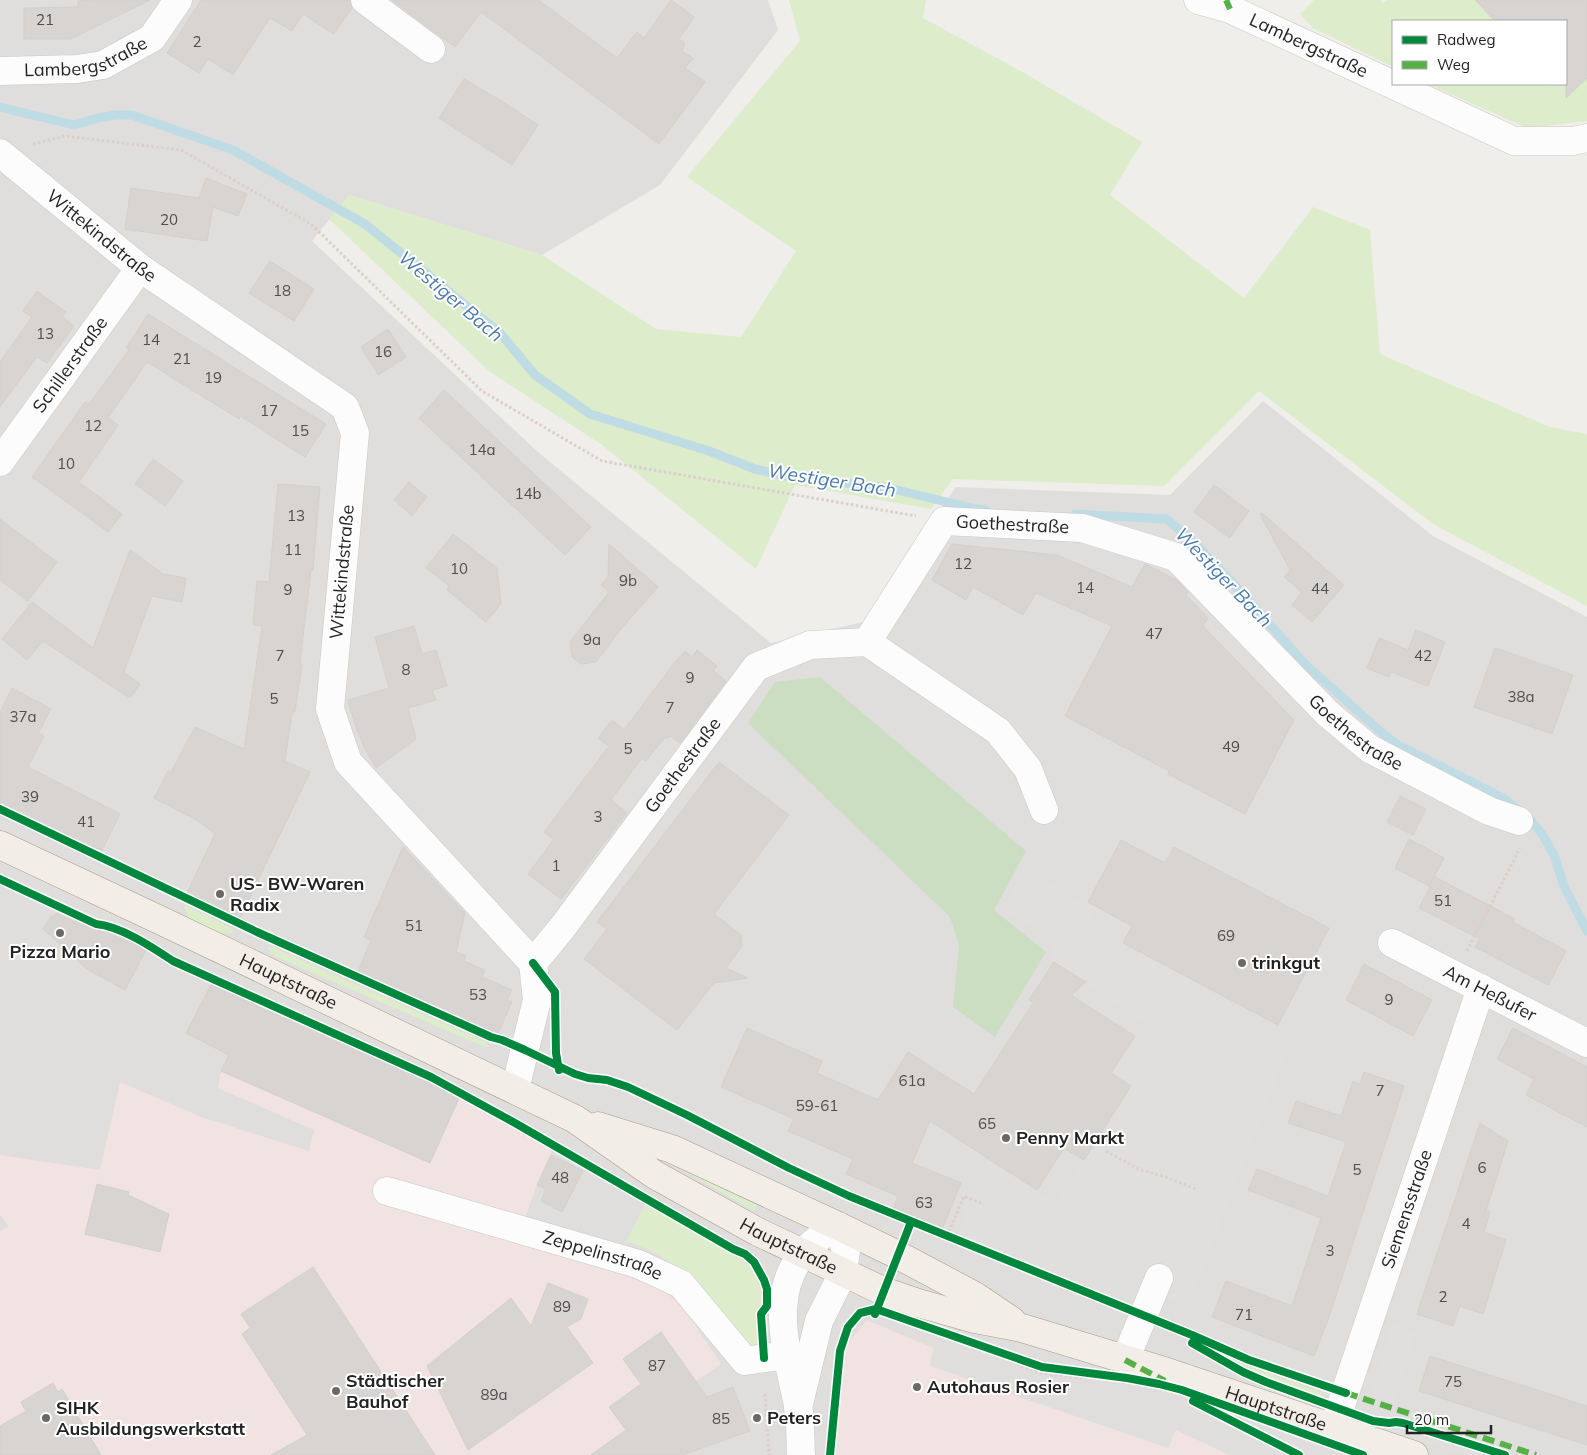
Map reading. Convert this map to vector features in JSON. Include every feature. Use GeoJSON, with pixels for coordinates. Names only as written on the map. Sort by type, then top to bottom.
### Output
{"type":"FeatureCollection","features":[{"type":"Feature","properties":{"kind":"main road","name":"Hauptstraße"},"geometry":{"type":"LineString","coordinates":[[0,846],[575,1119],[655,1175],[741,1223],[802,1254],[883,1291],[975,1319],[1022,1328],[1167,1372],[1414,1455]]}},
{"type":"Feature","properties":{"kind":"main road","name":"Hauptstraße"},"geometry":{"type":"LineString","coordinates":[[575,1119],[672,1149],[838,1226],[975,1296],[1022,1328]]}},
{"type":"Feature","properties":{"kind":"street","name":"Lambergstraße"},"geometry":{"type":"LineString","coordinates":[[0,71],[77,69],[102,65],[152,38],[178,0]]}},
{"type":"Feature","properties":{"kind":"street"},"geometry":{"type":"LineString","coordinates":[[365,0],[431,49]]}},
{"type":"Feature","properties":{"kind":"street","name":"Lambergstraße"},"geometry":{"type":"LineString","coordinates":[[1198,0],[1230,8],[1392,84]]}},
{"type":"Feature","properties":{"kind":"street","name":"Lambergstraße"},"geometry":{"type":"LineString","coordinates":[[1394,85],[1514,141],[1573,141],[1587,138]]}},
{"type":"Feature","properties":{"kind":"street","name":"Wittekindstraße"},"geometry":{"type":"LineString","coordinates":[[0,153],[140,268],[345,407],[355,433],[330,709],[348,762],[534,962]]}},
{"type":"Feature","properties":{"kind":"street","name":"Schillerstraße"},"geometry":{"type":"LineString","coordinates":[[0,462],[140,268]]}},
{"type":"Feature","properties":{"kind":"street","name":"Goethestraße"},"geometry":{"type":"LineString","coordinates":[[534,962],[562,928],[756,667],[810,646],[867,642],[944,521],[1082,528],[1176,557],[1327,714],[1370,748],[1489,811],[1519,821]]}},
{"type":"Feature","properties":{"kind":"street"},"geometry":{"type":"LineString","coordinates":[[867,642],[998,731],[1028,769],[1044,810]]}},
{"type":"Feature","properties":{"kind":"street","name":"Am Heßufer"},"geometry":{"type":"LineString","coordinates":[[1392,943],[1587,1043]]}},
{"type":"Feature","properties":{"kind":"street"},"geometry":{"type":"LineString","coordinates":[[515,1089],[536,1000],[534,962]]}},
{"type":"Feature","properties":{"kind":"street","name":"Siemensstraße"},"geometry":{"type":"LineString","coordinates":[[1333,1429],[1481,988]]}},
{"type":"Feature","properties":{"kind":"street","name":"Zeppelinstraße"},"geometry":{"type":"LineString","coordinates":[[388,1191],[638,1264],[680,1284],[745,1361],[775,1357]]}},
{"type":"Feature","properties":{"kind":"street"},"geometry":{"type":"LineString","coordinates":[[798,1408],[775,1357],[785,1291],[791,1271],[802,1254],[818,1238],[838,1226],[846,1251],[843,1273],[819,1321],[798,1408],[801,1455]]}},
{"type":"Feature","properties":{"kind":"street"},"geometry":{"type":"LineString","coordinates":[[1125,1360],[1159,1278]]}},
{"type":"Feature","properties":{"kind":"path"},"geometry":{"type":"LineString","coordinates":[[65,136],[181,150],[311,224],[482,391],[602,461],[944,521]]}},
{"type":"Feature","properties":{"kind":"path"},"geometry":{"type":"LineString","coordinates":[[0,809],[257,932],[559,1066],[559,1073],[587,1083],[626,1092],[829,1193],[1250,1360],[1346,1392]]}},
{"type":"Feature","properties":{"kind":"path"},"geometry":{"type":"LineString","coordinates":[[1454,975],[1524,840],[1519,821]]}},
{"type":"Feature","properties":{"kind":"path"},"geometry":{"type":"LineString","coordinates":[[1106,1151],[1140,1170],[1163,1176],[1196,1189]]}},
{"type":"Feature","properties":{"kind":"path"},"geometry":{"type":"LineString","coordinates":[[946,1239],[964,1196],[984,1204]]}},
{"type":"Feature","properties":{"kind":"path"},"geometry":{"type":"LineString","coordinates":[[848,1327],[864,1312]]}},
{"type":"Feature","properties":{"kind":"path"},"geometry":{"type":"LineString","coordinates":[[1142,1318],[1205,1350]]}},
{"type":"Feature","properties":{"kind":"path"},"geometry":{"type":"LineString","coordinates":[[984,1347],[1042,1367],[1090,1373]]}},
{"type":"Feature","properties":{"kind":"path"},"geometry":{"type":"LineString","coordinates":[[769,1455],[775,1357]]}},
{"type":"Feature","properties":{"kind":"path"},"geometry":{"type":"LineString","coordinates":[[830,1455],[839,1361]]}},
{"type":"Feature","properties":{"kind":"shaded area"},"geometry":{"type":"Polygon","coordinates":[[[0,0],[768,0],[778,30],[660,185],[542,255],[349,195],[312,241],[539,453],[771,643],[863,622],[956,487],[1170,495],[1263,401],[1433,536],[1587,617],[1587,1455],[0,1455],[0,0]]]}},
{"type":"Feature","properties":{"kind":"shaded area"},"geometry":{"type":"Polygon","coordinates":[[[0,818],[51,844],[52,855],[0,829],[0,818]]]}},
{"type":"Feature","properties":{"kind":"shaded area"},"geometry":{"type":"Polygon","coordinates":[[[70,852],[121,876],[123,887],[57,857],[70,852]]]}},
{"type":"Feature","properties":{"kind":"shaded area"},"geometry":{"type":"Polygon","coordinates":[[[1031,871],[1081,904],[1121,947],[1277,1028],[1268,1044],[1287,1052],[1188,1307],[1171,1301],[1148,1304],[1107,1297],[958,1235],[978,1178],[988,1161],[1057,1203],[1132,1083],[1114,1071],[1135,1036],[1146,1023],[1054,962],[1054,941],[1001,908],[1011,892],[1031,871]]]}},
{"type":"Feature","properties":{"kind":"shaded area"},"geometry":{"type":"Polygon","coordinates":[[[255,1005],[378,1057],[460,1096],[551,1150],[551,1155],[537,1185],[518,1237],[652,1279],[685,1310],[721,1364],[591,1455],[0,1455],[0,1231],[9,1226],[0,1215],[0,1155],[100,1170],[120,1082],[204,1118],[309,1151],[314,1130],[218,1088],[221,1071],[255,1005]]]}},
{"type":"Feature","properties":{"kind":"shaded area","name":"Autohaus Rosier"},"geometry":{"type":"Polygon","coordinates":[[[867,1320],[933,1348],[930,1366],[1168,1448],[1176,1430],[1229,1455],[835,1455],[846,1346],[867,1320]]]}},
{"type":"Feature","properties":{"kind":"shaded area"},"geometry":{"type":"Polygon","coordinates":[[[1392,1324],[1416,1332],[1394,1403],[1370,1395],[1392,1324]]]}},
{"type":"Feature","properties":{"kind":"shaded area"},"geometry":{"type":"Polygon","coordinates":[[[1396,1425],[1477,1449],[1479,1455],[1465,1455],[1387,1431],[1396,1425]]]}},
{"type":"Feature","properties":{"kind":"green space"},"geometry":{"type":"Polygon","coordinates":[[[789,0],[926,0],[923,18],[1019,70],[1142,142],[1110,195],[1244,298],[1313,207],[1370,230],[1380,354],[1550,427],[1587,434],[1587,606],[1433,524],[1259,391],[1164,486],[953,479],[931,509],[795,485],[756,569],[602,445],[489,371],[329,219],[349,195],[542,255],[656,329],[741,337],[796,251],[687,177],[800,41],[789,0]]]}},
{"type":"Feature","properties":{"kind":"green space"},"geometry":{"type":"Polygon","coordinates":[[[1314,0],[1380,0],[1383,3],[1387,0],[1587,0],[1587,121],[1527,128],[1430,85],[1567,85],[1567,20],[1392,20],[1392,67],[1313,28],[1300,14],[1314,0]]]}},
{"type":"Feature","properties":{"kind":"green space"},"geometry":{"type":"Polygon","coordinates":[[[820,677],[1026,851],[994,910],[1046,952],[995,1037],[953,1007],[959,945],[950,917],[748,723],[775,682],[820,677]]]}},
{"type":"Feature","properties":{"kind":"green space"},"geometry":{"type":"Polygon","coordinates":[[[184,905],[234,931],[230,933],[218,932],[189,919],[184,905]]]}},
{"type":"Feature","properties":{"kind":"green space"},"geometry":{"type":"Polygon","coordinates":[[[270,946],[487,1043],[488,1046],[480,1045],[276,957],[268,948],[270,946]]]}},
{"type":"Feature","properties":{"kind":"green space"},"geometry":{"type":"Polygon","coordinates":[[[679,1164],[760,1200],[754,1211],[681,1169],[679,1164]]]}},
{"type":"Feature","properties":{"kind":"green space"},"geometry":{"type":"Polygon","coordinates":[[[646,1204],[743,1260],[752,1270],[760,1286],[763,1305],[756,1313],[758,1352],[752,1351],[679,1269],[660,1256],[626,1241],[646,1204]]]}},
{"type":"Feature","properties":{"kind":"green space"},"geometry":{"type":"Polygon","coordinates":[[[1232,1360],[1325,1394],[1313,1397],[1266,1380],[1245,1371],[1232,1360]]]}},
{"type":"Feature","properties":{"kind":"building"},"geometry":{"type":"Polygon","coordinates":[[[150,0],[71,39],[24,39],[24,8],[78,7],[78,1],[150,0]]]}},
{"type":"Feature","properties":{"kind":"building"},"geometry":{"type":"Polygon","coordinates":[[[201,0],[350,0],[352,8],[334,34],[303,14],[292,31],[270,18],[233,75],[208,59],[199,73],[167,53],[201,0]]]}},
{"type":"Feature","properties":{"kind":"building"},"geometry":{"type":"Polygon","coordinates":[[[392,0],[538,0],[617,58],[637,32],[644,38],[671,0],[694,17],[679,39],[685,43],[682,51],[693,58],[685,68],[705,82],[659,144],[481,12],[455,47],[392,0]]]}},
{"type":"Feature","properties":{"kind":"building"},"geometry":{"type":"Polygon","coordinates":[[[1475,0],[1587,0],[1587,78],[1566,98],[1567,20],[1494,20],[1475,0]]]}},
{"type":"Feature","properties":{"kind":"building"},"geometry":{"type":"Polygon","coordinates":[[[464,79],[538,125],[512,165],[439,118],[464,79]]]}},
{"type":"Feature","properties":{"kind":"building"},"geometry":{"type":"Polygon","coordinates":[[[206,178],[247,194],[238,216],[213,207],[207,241],[125,229],[131,188],[199,198],[206,178]]]}},
{"type":"Feature","properties":{"kind":"building"},"geometry":{"type":"Polygon","coordinates":[[[270,261],[314,289],[294,321],[249,293],[270,261]]]}},
{"type":"Feature","properties":{"kind":"building"},"geometry":{"type":"Polygon","coordinates":[[[37,291],[66,312],[62,317],[74,326],[47,363],[37,357],[0,407],[0,362],[32,317],[23,311],[37,291]]]}},
{"type":"Feature","properties":{"kind":"building"},"geometry":{"type":"Polygon","coordinates":[[[148,314],[326,424],[305,457],[240,416],[239,419],[147,362],[108,418],[118,425],[79,482],[122,514],[108,532],[32,477],[85,402],[89,404],[129,350],[126,348],[148,314]]]}},
{"type":"Feature","properties":{"kind":"building"},"geometry":{"type":"Polygon","coordinates":[[[388,329],[406,357],[378,375],[361,347],[388,329]]]}},
{"type":"Feature","properties":{"kind":"building"},"geometry":{"type":"Polygon","coordinates":[[[444,390],[591,527],[565,555],[419,418],[444,390]]]}},
{"type":"Feature","properties":{"kind":"building"},"geometry":{"type":"Polygon","coordinates":[[[153,459],[183,481],[165,506],[135,484],[153,459]]]}},
{"type":"Feature","properties":{"kind":"building"},"geometry":{"type":"Polygon","coordinates":[[[409,482],[427,497],[412,516],[394,500],[409,482]]]}},
{"type":"Feature","properties":{"kind":"building"},"geometry":{"type":"Polygon","coordinates":[[[278,484],[320,487],[313,570],[311,570],[300,662],[302,665],[285,761],[310,772],[239,920],[186,895],[215,834],[200,822],[154,798],[168,771],[171,772],[195,727],[244,749],[262,626],[253,625],[257,581],[269,582],[278,484]]]}},
{"type":"Feature","properties":{"kind":"building"},"geometry":{"type":"Polygon","coordinates":[[[1214,485],[1249,511],[1230,538],[1194,512],[1214,485]]]}},
{"type":"Feature","properties":{"kind":"building"},"geometry":{"type":"Polygon","coordinates":[[[1262,513],[1344,585],[1312,622],[1292,605],[1302,592],[1284,577],[1290,570],[1260,514],[1262,513]]]}},
{"type":"Feature","properties":{"kind":"building"},"geometry":{"type":"Polygon","coordinates":[[[0,519],[57,562],[28,601],[0,580],[0,519]]]}},
{"type":"Feature","properties":{"kind":"building"},"geometry":{"type":"Polygon","coordinates":[[[453,534],[497,568],[501,604],[486,622],[447,590],[449,586],[426,568],[453,534]]]}},
{"type":"Feature","properties":{"kind":"building"},"geometry":{"type":"Polygon","coordinates":[[[609,544],[658,587],[621,629],[596,662],[581,664],[572,657],[570,642],[609,592],[601,585],[608,577],[609,544]]]}},
{"type":"Feature","properties":{"kind":"building"},"geometry":{"type":"Polygon","coordinates":[[[952,544],[1057,555],[1132,587],[1145,564],[1178,581],[1188,592],[1186,595],[1208,618],[1203,626],[1294,720],[1245,814],[1168,774],[1169,771],[1065,716],[1112,626],[1036,593],[1023,615],[973,587],[966,600],[932,580],[952,544]]]}},
{"type":"Feature","properties":{"kind":"building"},"geometry":{"type":"Polygon","coordinates":[[[130,550],[163,574],[186,578],[182,602],[152,596],[124,672],[140,684],[130,698],[43,641],[27,660],[2,639],[32,602],[93,648],[130,550]]]}},
{"type":"Feature","properties":{"kind":"building"},"geometry":{"type":"Polygon","coordinates":[[[414,626],[422,654],[436,650],[447,686],[432,690],[436,700],[408,708],[416,739],[376,768],[364,747],[348,700],[389,688],[375,637],[414,626]]]}},
{"type":"Feature","properties":{"kind":"building"},"geometry":{"type":"Polygon","coordinates":[[[1416,630],[1445,642],[1428,686],[1391,672],[1389,677],[1367,668],[1379,638],[1408,650],[1416,630]]]}},
{"type":"Feature","properties":{"kind":"building"},"geometry":{"type":"Polygon","coordinates":[[[1495,648],[1573,675],[1552,734],[1474,707],[1495,648]]]}},
{"type":"Feature","properties":{"kind":"building"},"geometry":{"type":"Polygon","coordinates":[[[697,650],[717,666],[713,671],[726,681],[680,743],[670,736],[667,739],[665,737],[646,761],[642,758],[611,800],[627,813],[561,899],[528,874],[554,839],[544,832],[609,746],[598,738],[612,720],[624,730],[685,651],[692,657],[697,650]]]}},
{"type":"Feature","properties":{"kind":"building"},"geometry":{"type":"Polygon","coordinates":[[[12,688],[51,709],[38,733],[44,736],[28,767],[120,814],[100,854],[0,805],[0,712],[12,688]]]}},
{"type":"Feature","properties":{"kind":"building"},"geometry":{"type":"Polygon","coordinates":[[[719,762],[789,815],[714,914],[741,935],[742,946],[726,968],[748,978],[714,983],[677,1030],[584,959],[607,929],[597,922],[719,762]]]}},
{"type":"Feature","properties":{"kind":"building"},"geometry":{"type":"Polygon","coordinates":[[[1400,796],[1426,809],[1413,835],[1387,822],[1400,796]]]}},
{"type":"Feature","properties":{"kind":"building"},"geometry":{"type":"Polygon","coordinates":[[[1409,839],[1444,858],[1429,886],[1395,868],[1409,839]]]}},
{"type":"Feature","properties":{"kind":"building"},"geometry":{"type":"Polygon","coordinates":[[[1121,840],[1165,863],[1174,847],[1329,928],[1278,1025],[1123,943],[1132,926],[1088,902],[1121,840]]]}},
{"type":"Feature","properties":{"kind":"building"},"geometry":{"type":"Polygon","coordinates":[[[403,847],[465,913],[456,952],[466,956],[464,961],[485,970],[482,977],[512,990],[507,1000],[512,1002],[497,1036],[357,974],[371,940],[364,937],[403,847]]]}},
{"type":"Feature","properties":{"kind":"building"},"geometry":{"type":"Polygon","coordinates":[[[1435,877],[1515,919],[1513,922],[1566,951],[1548,985],[1475,947],[1480,939],[1419,908],[1435,877]]]}},
{"type":"Feature","properties":{"kind":"building"},"geometry":{"type":"Polygon","coordinates":[[[59,912],[103,932],[105,928],[146,950],[125,990],[87,969],[43,929],[51,917],[59,912]]]}},
{"type":"Feature","properties":{"kind":"building"},"geometry":{"type":"Polygon","coordinates":[[[1054,962],[1086,982],[1071,995],[1135,1036],[1111,1073],[1131,1086],[1084,1160],[1064,1148],[1037,1190],[930,1121],[912,1163],[961,1183],[942,1230],[893,1210],[898,1196],[846,1174],[853,1159],[788,1131],[794,1119],[721,1087],[747,1028],[822,1061],[817,1073],[878,1100],[908,1052],[974,1094],[1033,1003],[1029,1000],[1054,962]]]}},
{"type":"Feature","properties":{"kind":"building"},"geometry":{"type":"Polygon","coordinates":[[[1364,964],[1432,1000],[1413,1036],[1346,1000],[1364,964]]]}},
{"type":"Feature","properties":{"kind":"building"},"geometry":{"type":"Polygon","coordinates":[[[212,983],[255,1005],[289,1020],[290,1017],[460,1096],[430,1163],[221,1071],[229,1055],[186,1033],[212,983]]]}},
{"type":"Feature","properties":{"kind":"building"},"geometry":{"type":"Polygon","coordinates":[[[1513,1028],[1587,1067],[1587,1127],[1526,1095],[1534,1079],[1497,1059],[1513,1028]]]}},
{"type":"Feature","properties":{"kind":"building"},"geometry":{"type":"Polygon","coordinates":[[[1364,1072],[1404,1086],[1330,1314],[1314,1356],[1212,1317],[1226,1281],[1292,1306],[1321,1218],[1248,1190],[1257,1169],[1328,1196],[1346,1142],[1288,1123],[1296,1101],[1341,1116],[1353,1081],[1360,1084],[1364,1072]]]}},
{"type":"Feature","properties":{"kind":"building"},"geometry":{"type":"Polygon","coordinates":[[[1480,1123],[1508,1141],[1486,1211],[1490,1212],[1484,1232],[1506,1240],[1483,1314],[1460,1306],[1453,1326],[1417,1314],[1480,1123]]]}},
{"type":"Feature","properties":{"kind":"building"},"geometry":{"type":"Polygon","coordinates":[[[551,1155],[583,1171],[562,1212],[541,1201],[546,1189],[537,1185],[551,1155]]]}},
{"type":"Feature","properties":{"kind":"building"},"geometry":{"type":"Polygon","coordinates":[[[97,1184],[129,1192],[128,1195],[169,1214],[160,1252],[85,1234],[97,1184]]]}},
{"type":"Feature","properties":{"kind":"building","name":"Städtischer Bauhof"},"geometry":{"type":"Polygon","coordinates":[[[313,1267],[435,1455],[271,1455],[307,1435],[242,1334],[250,1328],[241,1314],[313,1267]]]}},
{"type":"Feature","properties":{"kind":"building"},"geometry":{"type":"Polygon","coordinates":[[[548,1283],[588,1299],[581,1319],[567,1327],[593,1363],[468,1450],[427,1366],[511,1298],[531,1326],[548,1283]]]}},
{"type":"Feature","properties":{"kind":"building"},"geometry":{"type":"Polygon","coordinates":[[[661,1332],[707,1397],[733,1387],[750,1431],[682,1455],[591,1455],[626,1430],[609,1407],[641,1384],[623,1359],[661,1332]]]}},
{"type":"Feature","properties":{"kind":"building"},"geometry":{"type":"Polygon","coordinates":[[[1430,1356],[1587,1406],[1587,1445],[1419,1391],[1430,1356]]]}},
{"type":"Feature","properties":{"kind":"building","name":"SIHK Ausbildungswerkstatt"},"geometry":{"type":"Polygon","coordinates":[[[53,1383],[58,1392],[62,1389],[101,1455],[0,1455],[0,1426],[26,1411],[21,1402],[53,1383]]]}},
{"type":"Feature","properties":{"kind":"waterway","name":"Westiger Bach"},"geometry":{"type":"LineString","coordinates":[[0,107],[74,125],[98,118],[132,115],[233,150],[365,224],[500,333],[535,375],[590,414],[709,451],[755,469],[785,476],[889,488],[985,510]]}},
{"type":"Feature","properties":{"kind":"waterway","name":"Westiger Bach"},"geometry":{"type":"LineString","coordinates":[[1075,514],[1166,519],[1190,538],[1304,663],[1381,732],[1398,745],[1505,799],[1529,818],[1542,834],[1554,855],[1564,886],[1587,931]]}},
{"type":"Feature","properties":{"kind":"marked path"},"geometry":{"type":"LineString","coordinates":[[1226,0],[1230,9]]}},
{"type":"Feature","properties":{"kind":"marked path"},"geometry":{"type":"LineString","coordinates":[[1125,1360],[1165,1381]]}},
{"type":"Feature","properties":{"kind":"marked path"},"geometry":{"type":"LineString","coordinates":[[1346,1393],[1536,1455]]}},
{"type":"Feature","properties":{"kind":"cycle path"},"geometry":{"type":"LineString","coordinates":[[0,809],[257,932],[491,1037],[525,1050],[575,1074],[588,1078],[607,1080],[628,1087],[849,1196],[1192,1335],[1249,1360],[1346,1393]]}},
{"type":"Feature","properties":{"kind":"cycle path"},"geometry":{"type":"LineString","coordinates":[[0,879],[96,924],[125,933],[173,961],[431,1077],[515,1123],[733,1249],[745,1254],[754,1262],[767,1289],[767,1306],[761,1314],[764,1358]]}},
{"type":"Feature","properties":{"kind":"cycle path"},"geometry":{"type":"LineString","coordinates":[[533,963],[555,992],[556,1053],[559,1070]]}},
{"type":"Feature","properties":{"kind":"cycle path"},"geometry":{"type":"LineString","coordinates":[[875,1314],[911,1222]]}},
{"type":"Feature","properties":{"kind":"cycle path"},"geometry":{"type":"LineString","coordinates":[[830,1455],[840,1351],[848,1327],[860,1313],[876,1309],[1042,1367],[1127,1378],[1182,1390],[1363,1455]]}},
{"type":"Feature","properties":{"kind":"cycle path"},"geometry":{"type":"LineString","coordinates":[[1192,1343],[1243,1372],[1266,1382],[1373,1421],[1403,1423],[1505,1455]]}},
{"type":"Feature","properties":{"kind":"cycle path"},"geometry":{"type":"LineString","coordinates":[[1193,1401],[1299,1455]]}},
{"type":"Feature","properties":{"kind":"place","name":"US- BW-Waren Radix"},"geometry":{"type":"Point","coordinates":[220,894]}},
{"type":"Feature","properties":{"kind":"place","name":"Pizza Mario"},"geometry":{"type":"Point","coordinates":[60,933]}},
{"type":"Feature","properties":{"kind":"place","name":"trinkgut"},"geometry":{"type":"Point","coordinates":[1242,963]}},
{"type":"Feature","properties":{"kind":"place","name":"Penny Markt"},"geometry":{"type":"Point","coordinates":[1006,1138]}},
{"type":"Feature","properties":{"kind":"place","name":"Autohaus Rosier"},"geometry":{"type":"Point","coordinates":[917,1387]}},
{"type":"Feature","properties":{"kind":"place","name":"Städtischer Bauhof"},"geometry":{"type":"Point","coordinates":[336,1391]}},
{"type":"Feature","properties":{"kind":"place","name":"SIHK Ausbildungswerkstatt"},"geometry":{"type":"Point","coordinates":[46,1418]}},
{"type":"Feature","properties":{"kind":"place","name":"Peters"},"geometry":{"type":"Point","coordinates":[757,1418]}}]}
